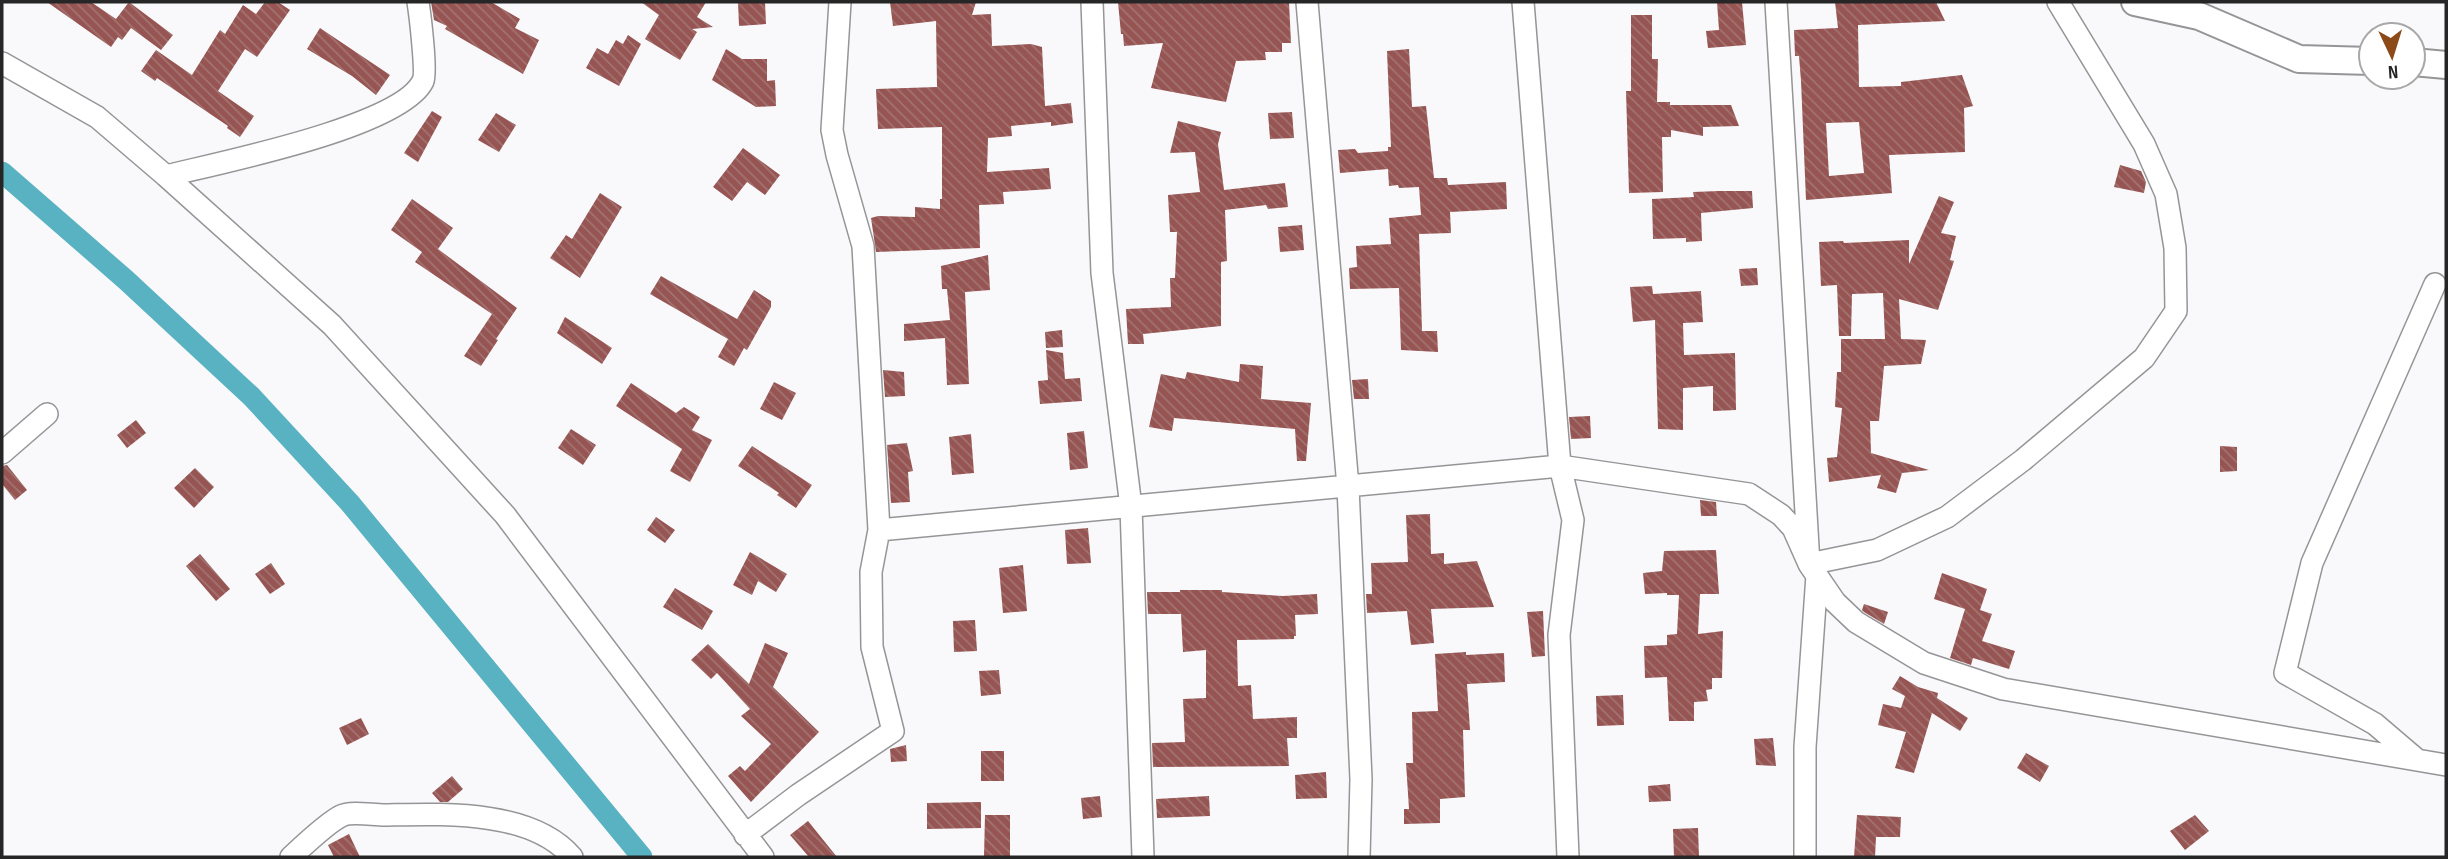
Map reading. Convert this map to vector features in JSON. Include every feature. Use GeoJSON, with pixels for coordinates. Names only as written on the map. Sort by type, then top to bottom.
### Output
{"type":"FeatureCollection","features":[{"type":"Feature","properties":{"kind":"main road"},"geometry":{"type":"LineString","coordinates":[[2135,2],[2197,9],[2299,59],[2357,61]]}},
{"type":"Feature","properties":{"kind":"main road"},"geometry":{"type":"LineString","coordinates":[[2427,63],[2446,65]]}},
{"type":"Feature","properties":{"kind":"street"},"geometry":{"type":"LineString","coordinates":[[166,176],[344,130],[396,108],[416,92],[425,79],[418,2]]}},
{"type":"Feature","properties":{"kind":"street"},"geometry":{"type":"LineString","coordinates":[[745,835],[798,795],[893,731],[872,647],[872,572],[879,530],[863,246],[832,130],[840,2]]}},
{"type":"Feature","properties":{"kind":"street"},"geometry":{"type":"LineString","coordinates":[[1092,2],[1102,273],[1130,507],[1143,857]]}},
{"type":"Feature","properties":{"kind":"street"},"geometry":{"type":"LineString","coordinates":[[1307,2],[1348,488],[1361,779],[1359,857]]}},
{"type":"Feature","properties":{"kind":"street"},"geometry":{"type":"LineString","coordinates":[[1524,2],[1560,466],[1573,520],[1559,635],[1568,857]]}},
{"type":"Feature","properties":{"kind":"street"},"geometry":{"type":"LineString","coordinates":[[1776,2],[1813,570],[1805,747],[1805,857]]}},
{"type":"Feature","properties":{"kind":"street"},"geometry":{"type":"LineString","coordinates":[[1813,570],[1877,550],[1947,517],[2023,460],[2144,358],[2176,311],[2175,248],[2166,194],[2144,144],[2058,2]]}},
{"type":"Feature","properties":{"kind":"street"},"geometry":{"type":"LineString","coordinates":[[2,63],[97,117],[332,325],[505,515],[763,857]]}},
{"type":"Feature","properties":{"kind":"street"},"geometry":{"type":"LineString","coordinates":[[2417,760],[2375,724],[2285,673],[2312,564],[2435,284]]}},
{"type":"Feature","properties":{"kind":"street"},"geometry":{"type":"LineString","coordinates":[[2,453],[47,414]]}},
{"type":"Feature","properties":{"kind":"street"},"geometry":{"type":"LineString","coordinates":[[879,530],[1560,466],[1749,494],[1781,515],[1793,528],[1813,570],[1835,603],[1856,622],[1924,663],[2003,689],[2446,765]]}},
{"type":"Feature","properties":{"kind":"street"},"geometry":{"type":"LineString","coordinates":[[291,857],[342,815],[451,814],[493,818],[540,834],[562,845],[572,857]]}},
{"type":"Feature","properties":{"kind":"building"},"geometry":{"type":"Polygon","coordinates":[[[47,2],[91,2],[116,19],[129,2],[173,35],[161,50],[131,28],[122,40],[118,37],[111,47],[47,2]]]}},
{"type":"Feature","properties":{"kind":"building"},"geometry":{"type":"Polygon","coordinates":[[[265,2],[278,2],[290,10],[257,57],[245,49],[218,91],[254,116],[240,137],[157,78],[155,81],[141,71],[156,50],[192,75],[220,30],[225,34],[243,5],[256,14],[265,2]]]}},
{"type":"Feature","properties":{"kind":"building"},"geometry":{"type":"Polygon","coordinates":[[[431,2],[491,2],[520,19],[515,28],[539,40],[523,74],[445,29],[447,26],[434,20],[431,2]]]}},
{"type":"Feature","properties":{"kind":"building"},"geometry":{"type":"Polygon","coordinates":[[[641,2],[706,2],[697,17],[713,27],[692,29],[697,32],[680,60],[645,39],[659,15],[641,2]]]}},
{"type":"Feature","properties":{"kind":"building"},"geometry":{"type":"Polygon","coordinates":[[[738,2],[765,2],[766,24],[739,26],[738,2]]]}},
{"type":"Feature","properties":{"kind":"building"},"geometry":{"type":"Polygon","coordinates":[[[890,2],[976,2],[972,15],[991,14],[992,46],[1031,44],[1042,47],[1045,106],[1071,103],[1073,123],[1011,126],[1012,136],[988,138],[987,172],[1049,168],[1051,189],[1003,192],[1004,204],[979,205],[980,248],[876,252],[871,218],[915,217],[915,207],[940,209],[942,199],[942,127],[878,129],[876,89],[937,87],[936,21],[893,26],[890,2]]]}},
{"type":"Feature","properties":{"kind":"building"},"geometry":{"type":"Polygon","coordinates":[[[1118,2],[1289,2],[1291,43],[1282,43],[1282,52],[1265,52],[1266,60],[1236,61],[1226,102],[1151,88],[1163,43],[1124,46],[1118,2]]]}},
{"type":"Feature","properties":{"kind":"building"},"geometry":{"type":"Polygon","coordinates":[[[1717,2],[1742,2],[1746,45],[1708,48],[1706,31],[1719,30],[1717,2]]]}},
{"type":"Feature","properties":{"kind":"building"},"geometry":{"type":"Polygon","coordinates":[[[1835,2],[1936,2],[1945,21],[1858,25],[1859,87],[1901,86],[1901,82],[1962,75],[1973,106],[1964,108],[1965,152],[1889,155],[1892,193],[1806,200],[1801,81],[1799,56],[1795,56],[1794,30],[1838,28],[1835,2]],[[1859,122],[1826,123],[1829,176],[1864,173],[1859,122]]]}},
{"type":"Feature","properties":{"kind":"building"},"geometry":{"type":"Polygon","coordinates":[[[1631,15],[1652,15],[1652,59],[1658,59],[1657,102],[1670,102],[1670,105],[1731,105],[1739,126],[1703,127],[1703,136],[1671,130],[1671,137],[1662,137],[1663,192],[1629,193],[1626,91],[1631,91],[1631,15]]]}},
{"type":"Feature","properties":{"kind":"building"},"geometry":{"type":"Polygon","coordinates":[[[320,28],[390,75],[376,95],[352,76],[307,49],[320,28]]]}},
{"type":"Feature","properties":{"kind":"building"},"geometry":{"type":"Polygon","coordinates":[[[628,35],[641,44],[619,86],[586,68],[597,48],[608,54],[616,40],[623,44],[628,35]]]}},
{"type":"Feature","properties":{"kind":"building"},"geometry":{"type":"Polygon","coordinates":[[[726,49],[742,59],[767,59],[767,81],[775,80],[776,106],[756,107],[712,80],[726,49]]]}},
{"type":"Feature","properties":{"kind":"building"},"geometry":{"type":"Polygon","coordinates":[[[1409,49],[1412,107],[1426,106],[1434,178],[1447,178],[1448,185],[1506,182],[1507,209],[1450,212],[1451,233],[1419,234],[1422,331],[1437,331],[1438,352],[1401,350],[1399,288],[1350,289],[1349,268],[1357,267],[1356,246],[1391,244],[1389,218],[1421,215],[1419,187],[1389,186],[1388,169],[1340,173],[1338,150],[1355,149],[1358,153],[1388,151],[1388,147],[1391,147],[1387,51],[1409,49]]]}},
{"type":"Feature","properties":{"kind":"building"},"geometry":{"type":"Polygon","coordinates":[[[432,111],[442,117],[418,162],[404,153],[432,111]]]}},
{"type":"Feature","properties":{"kind":"building"},"geometry":{"type":"Polygon","coordinates":[[[1292,112],[1294,138],[1270,139],[1268,113],[1292,112]]]}},
{"type":"Feature","properties":{"kind":"building"},"geometry":{"type":"Polygon","coordinates":[[[496,113],[516,125],[499,152],[478,140],[496,113]]]}},
{"type":"Feature","properties":{"kind":"building"},"geometry":{"type":"Polygon","coordinates":[[[1178,121],[1221,132],[1218,144],[1224,190],[1285,183],[1288,207],[1268,209],[1266,205],[1225,210],[1227,261],[1221,262],[1221,326],[1143,334],[1144,344],[1128,344],[1126,309],[1171,307],[1170,278],[1175,278],[1177,232],[1170,232],[1168,195],[1200,192],[1195,152],[1170,153],[1178,121]]]}},
{"type":"Feature","properties":{"kind":"building"},"geometry":{"type":"Polygon","coordinates":[[[743,148],[780,175],[765,195],[747,182],[732,201],[713,187],[743,148]]]}},
{"type":"Feature","properties":{"kind":"building"},"geometry":{"type":"Polygon","coordinates":[[[2120,165],[2141,171],[2146,182],[2144,193],[2114,187],[2120,165]]]}},
{"type":"Feature","properties":{"kind":"building"},"geometry":{"type":"Polygon","coordinates":[[[1752,191],[1753,208],[1701,213],[1702,241],[1686,242],[1686,238],[1653,239],[1652,199],[1694,197],[1693,192],[1752,191]]]}},
{"type":"Feature","properties":{"kind":"building"},"geometry":{"type":"Polygon","coordinates":[[[600,193],[622,207],[580,278],[550,258],[566,235],[572,239],[600,193]]]}},
{"type":"Feature","properties":{"kind":"building"},"geometry":{"type":"Polygon","coordinates":[[[1939,196],[1954,202],[1941,233],[1956,236],[1950,260],[1954,261],[1938,310],[1899,299],[1901,339],[1926,340],[1921,364],[1884,366],[1879,421],[1870,421],[1871,453],[1929,470],[1902,473],[1896,493],[1877,488],[1881,475],[1829,482],[1827,458],[1837,457],[1842,408],[1835,407],[1837,372],[1841,372],[1841,339],[1885,339],[1883,293],[1852,294],[1851,336],[1839,336],[1837,285],[1821,286],[1819,242],[1909,240],[1909,264],[1939,196]]]}},
{"type":"Feature","properties":{"kind":"building"},"geometry":{"type":"Polygon","coordinates":[[[412,199],[453,228],[438,249],[517,308],[481,366],[464,356],[492,314],[415,262],[422,252],[391,230],[412,199]]]}},
{"type":"Feature","properties":{"kind":"building"},"geometry":{"type":"Polygon","coordinates":[[[1302,225],[1304,250],[1280,252],[1278,227],[1302,225]]]}},
{"type":"Feature","properties":{"kind":"building"},"geometry":{"type":"Polygon","coordinates":[[[988,255],[990,290],[965,292],[969,384],[947,385],[945,338],[904,341],[904,324],[950,320],[947,289],[942,289],[941,266],[988,255]]]}},
{"type":"Feature","properties":{"kind":"building"},"geometry":{"type":"Polygon","coordinates":[[[1757,268],[1758,285],[1741,286],[1739,269],[1757,268]]]}},
{"type":"Feature","properties":{"kind":"building"},"geometry":{"type":"Polygon","coordinates":[[[661,276],[737,319],[754,290],[771,301],[771,307],[747,350],[744,348],[734,366],[718,357],[728,339],[650,294],[661,276]]]}},
{"type":"Feature","properties":{"kind":"building"},"geometry":{"type":"Polygon","coordinates":[[[1652,286],[1653,294],[1701,291],[1703,322],[1683,323],[1684,355],[1735,353],[1736,410],[1713,411],[1713,386],[1683,388],[1683,430],[1658,429],[1655,320],[1633,322],[1630,287],[1652,286]]]}},
{"type":"Feature","properties":{"kind":"building"},"geometry":{"type":"Polygon","coordinates":[[[565,317],[612,348],[602,364],[557,333],[565,317]]]}},
{"type":"Feature","properties":{"kind":"building"},"geometry":{"type":"Polygon","coordinates":[[[1062,330],[1063,347],[1046,348],[1045,332],[1062,330]]]}},
{"type":"Feature","properties":{"kind":"building"},"geometry":{"type":"Polygon","coordinates":[[[1046,350],[1063,353],[1065,379],[1080,378],[1082,401],[1040,404],[1038,381],[1048,380],[1046,350]]]}},
{"type":"Feature","properties":{"kind":"building"},"geometry":{"type":"Polygon","coordinates":[[[1240,364],[1263,366],[1261,399],[1311,403],[1306,461],[1297,461],[1295,429],[1174,418],[1172,431],[1149,427],[1161,374],[1185,379],[1187,372],[1239,382],[1240,364]]]}},
{"type":"Feature","properties":{"kind":"building"},"geometry":{"type":"Polygon","coordinates":[[[883,370],[904,372],[905,396],[885,397],[883,370]]]}},
{"type":"Feature","properties":{"kind":"building"},"geometry":{"type":"Polygon","coordinates":[[[1368,379],[1369,399],[1354,399],[1352,380],[1368,379]]]}},
{"type":"Feature","properties":{"kind":"building"},"geometry":{"type":"Polygon","coordinates":[[[774,382],[796,393],[782,420],[760,409],[774,382]]]}},
{"type":"Feature","properties":{"kind":"building"},"geometry":{"type":"Polygon","coordinates":[[[631,383],[676,413],[684,407],[700,417],[692,430],[712,440],[690,482],[670,471],[682,449],[616,406],[631,383]]]}},
{"type":"Feature","properties":{"kind":"building"},"geometry":{"type":"Polygon","coordinates":[[[1590,416],[1591,438],[1571,439],[1569,417],[1590,416]]]}},
{"type":"Feature","properties":{"kind":"building"},"geometry":{"type":"Polygon","coordinates":[[[136,420],[146,433],[127,448],[117,435],[136,420]]]}},
{"type":"Feature","properties":{"kind":"building"},"geometry":{"type":"Polygon","coordinates":[[[571,429],[596,445],[583,465],[558,448],[571,429]]]}},
{"type":"Feature","properties":{"kind":"building"},"geometry":{"type":"Polygon","coordinates":[[[1084,431],[1088,468],[1070,470],[1067,433],[1084,431]]]}},
{"type":"Feature","properties":{"kind":"building"},"geometry":{"type":"Polygon","coordinates":[[[971,434],[974,473],[952,475],[949,437],[971,434]]]}},
{"type":"Feature","properties":{"kind":"building"},"geometry":{"type":"Polygon","coordinates":[[[907,443],[913,471],[908,472],[910,502],[891,503],[887,445],[907,443]]]}},
{"type":"Feature","properties":{"kind":"building"},"geometry":{"type":"Polygon","coordinates":[[[752,446],[812,485],[796,508],[777,495],[779,493],[738,466],[752,446]]]}},
{"type":"Feature","properties":{"kind":"building"},"geometry":{"type":"Polygon","coordinates":[[[2220,446],[2237,447],[2237,471],[2220,472],[2220,446]]]}},
{"type":"Feature","properties":{"kind":"building"},"geometry":{"type":"Polygon","coordinates":[[[7,465],[27,490],[15,500],[2,484],[2,466],[7,465]]]}},
{"type":"Feature","properties":{"kind":"building"},"geometry":{"type":"Polygon","coordinates":[[[195,468],[214,487],[194,508],[174,488],[195,468]]]}},
{"type":"Feature","properties":{"kind":"building"},"geometry":{"type":"Polygon","coordinates":[[[1700,500],[1716,502],[1717,516],[1701,516],[1700,500]]]}},
{"type":"Feature","properties":{"kind":"building"},"geometry":{"type":"Polygon","coordinates":[[[1430,514],[1431,554],[1444,553],[1444,564],[1477,561],[1494,607],[1431,609],[1434,643],[1411,645],[1407,611],[1367,613],[1366,594],[1372,594],[1371,563],[1408,562],[1406,515],[1430,514]]]}},
{"type":"Feature","properties":{"kind":"building"},"geometry":{"type":"Polygon","coordinates":[[[656,517],[675,530],[665,543],[647,530],[656,517]]]}},
{"type":"Feature","properties":{"kind":"building"},"geometry":{"type":"Polygon","coordinates":[[[1088,528],[1091,563],[1067,564],[1065,530],[1088,528]]]}},
{"type":"Feature","properties":{"kind":"building"},"geometry":{"type":"Polygon","coordinates":[[[1716,550],[1719,594],[1700,594],[1698,634],[1723,631],[1722,678],[1712,678],[1712,689],[1706,690],[1708,701],[1694,702],[1694,721],[1669,721],[1667,677],[1645,678],[1644,646],[1667,645],[1667,635],[1677,634],[1679,595],[1645,594],[1643,573],[1662,571],[1664,551],[1716,550]]]}},
{"type":"Feature","properties":{"kind":"building"},"geometry":{"type":"Polygon","coordinates":[[[750,552],[787,574],[776,592],[758,581],[752,595],[733,585],[750,552]]]}},
{"type":"Feature","properties":{"kind":"building"},"geometry":{"type":"Polygon","coordinates":[[[200,554],[230,589],[216,601],[186,566],[200,554]]]}},
{"type":"Feature","properties":{"kind":"building"},"geometry":{"type":"Polygon","coordinates":[[[271,563],[285,584],[270,594],[255,574],[271,563]]]}},
{"type":"Feature","properties":{"kind":"building"},"geometry":{"type":"Polygon","coordinates":[[[1023,565],[1027,611],[1003,613],[999,568],[1023,565]]]}},
{"type":"Feature","properties":{"kind":"building"},"geometry":{"type":"Polygon","coordinates":[[[1942,573],[1987,589],[1980,610],[1992,614],[1982,641],[2015,651],[2009,669],[1973,658],[1971,665],[1950,658],[1965,609],[1934,599],[1942,573]]]}},
{"type":"Feature","properties":{"kind":"building"},"geometry":{"type":"Polygon","coordinates":[[[675,588],[713,611],[702,630],[663,607],[675,588]]]}},
{"type":"Feature","properties":{"kind":"building"},"geometry":{"type":"Polygon","coordinates":[[[1222,590],[1283,596],[1317,594],[1318,614],[1295,615],[1294,639],[1237,640],[1238,686],[1251,685],[1253,719],[1297,717],[1297,738],[1287,738],[1289,766],[1153,767],[1152,743],[1185,742],[1183,699],[1206,698],[1206,650],[1183,652],[1181,614],[1148,614],[1147,592],[1222,590]]]}},
{"type":"Feature","properties":{"kind":"building"},"geometry":{"type":"Polygon","coordinates":[[[1864,604],[1888,612],[1884,624],[1862,610],[1864,604]]]}},
{"type":"Feature","properties":{"kind":"building"},"geometry":{"type":"Polygon","coordinates":[[[1543,611],[1545,656],[1532,657],[1527,612],[1543,611]]]}},
{"type":"Feature","properties":{"kind":"building"},"geometry":{"type":"Polygon","coordinates":[[[975,620],[977,651],[954,652],[953,621],[975,620]]]}},
{"type":"Feature","properties":{"kind":"building"},"geometry":{"type":"Polygon","coordinates":[[[765,643],[788,653],[773,687],[819,732],[751,802],[728,776],[740,766],[745,771],[771,744],[741,716],[750,709],[717,673],[711,679],[691,660],[708,644],[749,684],[765,643]]]}},
{"type":"Feature","properties":{"kind":"building"},"geometry":{"type":"Polygon","coordinates":[[[1466,652],[1466,655],[1504,653],[1505,682],[1467,684],[1470,730],[1463,730],[1465,797],[1440,799],[1440,823],[1404,824],[1404,809],[1409,809],[1406,763],[1413,763],[1412,712],[1438,711],[1435,654],[1466,652]]]}},
{"type":"Feature","properties":{"kind":"building"},"geometry":{"type":"Polygon","coordinates":[[[999,670],[1001,694],[981,696],[979,671],[999,670]]]}},
{"type":"Feature","properties":{"kind":"building"},"geometry":{"type":"Polygon","coordinates":[[[1900,676],[1918,687],[1938,693],[1937,698],[1968,718],[1960,731],[1932,713],[1914,773],[1895,768],[1906,732],[1878,725],[1883,704],[1901,708],[1905,696],[1892,689],[1900,676]]]}},
{"type":"Feature","properties":{"kind":"building"},"geometry":{"type":"Polygon","coordinates":[[[1623,695],[1624,725],[1597,726],[1596,696],[1623,695]]]}},
{"type":"Feature","properties":{"kind":"building"},"geometry":{"type":"Polygon","coordinates":[[[361,718],[369,734],[347,745],[339,728],[361,718]]]}},
{"type":"Feature","properties":{"kind":"building"},"geometry":{"type":"Polygon","coordinates":[[[1773,738],[1776,766],[1756,765],[1754,739],[1773,738]]]}},
{"type":"Feature","properties":{"kind":"building"},"geometry":{"type":"Polygon","coordinates":[[[906,745],[907,761],[891,762],[890,749],[906,745]]]}},
{"type":"Feature","properties":{"kind":"building"},"geometry":{"type":"Polygon","coordinates":[[[981,751],[1004,751],[1004,781],[981,781],[981,751]]]}},
{"type":"Feature","properties":{"kind":"building"},"geometry":{"type":"Polygon","coordinates":[[[2026,753],[2049,766],[2040,782],[2017,768],[2026,753]]]}},
{"type":"Feature","properties":{"kind":"building"},"geometry":{"type":"Polygon","coordinates":[[[1326,772],[1327,798],[1296,799],[1295,775],[1326,772]]]}},
{"type":"Feature","properties":{"kind":"building"},"geometry":{"type":"Polygon","coordinates":[[[452,776],[463,789],[448,802],[440,802],[432,793],[452,776]]]}},
{"type":"Feature","properties":{"kind":"building"},"geometry":{"type":"Polygon","coordinates":[[[1670,784],[1671,801],[1649,802],[1648,786],[1670,784]]]}},
{"type":"Feature","properties":{"kind":"building"},"geometry":{"type":"Polygon","coordinates":[[[1100,796],[1102,817],[1083,819],[1081,798],[1100,796]]]}},
{"type":"Feature","properties":{"kind":"building"},"geometry":{"type":"Polygon","coordinates":[[[1209,796],[1210,816],[1157,818],[1156,799],[1209,796]]]}},
{"type":"Feature","properties":{"kind":"building"},"geometry":{"type":"Polygon","coordinates":[[[981,802],[981,828],[927,829],[927,803],[981,802]]]}},
{"type":"Feature","properties":{"kind":"building"},"geometry":{"type":"Polygon","coordinates":[[[985,815],[1010,815],[1010,857],[984,857],[985,815]]]}},
{"type":"Feature","properties":{"kind":"building"},"geometry":{"type":"Polygon","coordinates":[[[1857,815],[1901,817],[1900,837],[1876,837],[1875,857],[1854,857],[1857,815]]]}},
{"type":"Feature","properties":{"kind":"building"},"geometry":{"type":"Polygon","coordinates":[[[2195,815],[2209,831],[2185,850],[2170,831],[2195,815]]]}},
{"type":"Feature","properties":{"kind":"building"},"geometry":{"type":"Polygon","coordinates":[[[808,821],[837,857],[809,857],[790,835],[808,821]]]}},
{"type":"Feature","properties":{"kind":"building"},"geometry":{"type":"Polygon","coordinates":[[[1698,828],[1699,857],[1674,857],[1673,829],[1698,828]]]}},
{"type":"Feature","properties":{"kind":"building"},"geometry":{"type":"Polygon","coordinates":[[[349,834],[360,857],[334,857],[328,845],[349,834]]]}},
{"type":"Feature","properties":{"kind":"waterway"},"geometry":{"type":"LineString","coordinates":[[2,172],[126,280],[252,397],[349,502],[642,857]]}}]}
